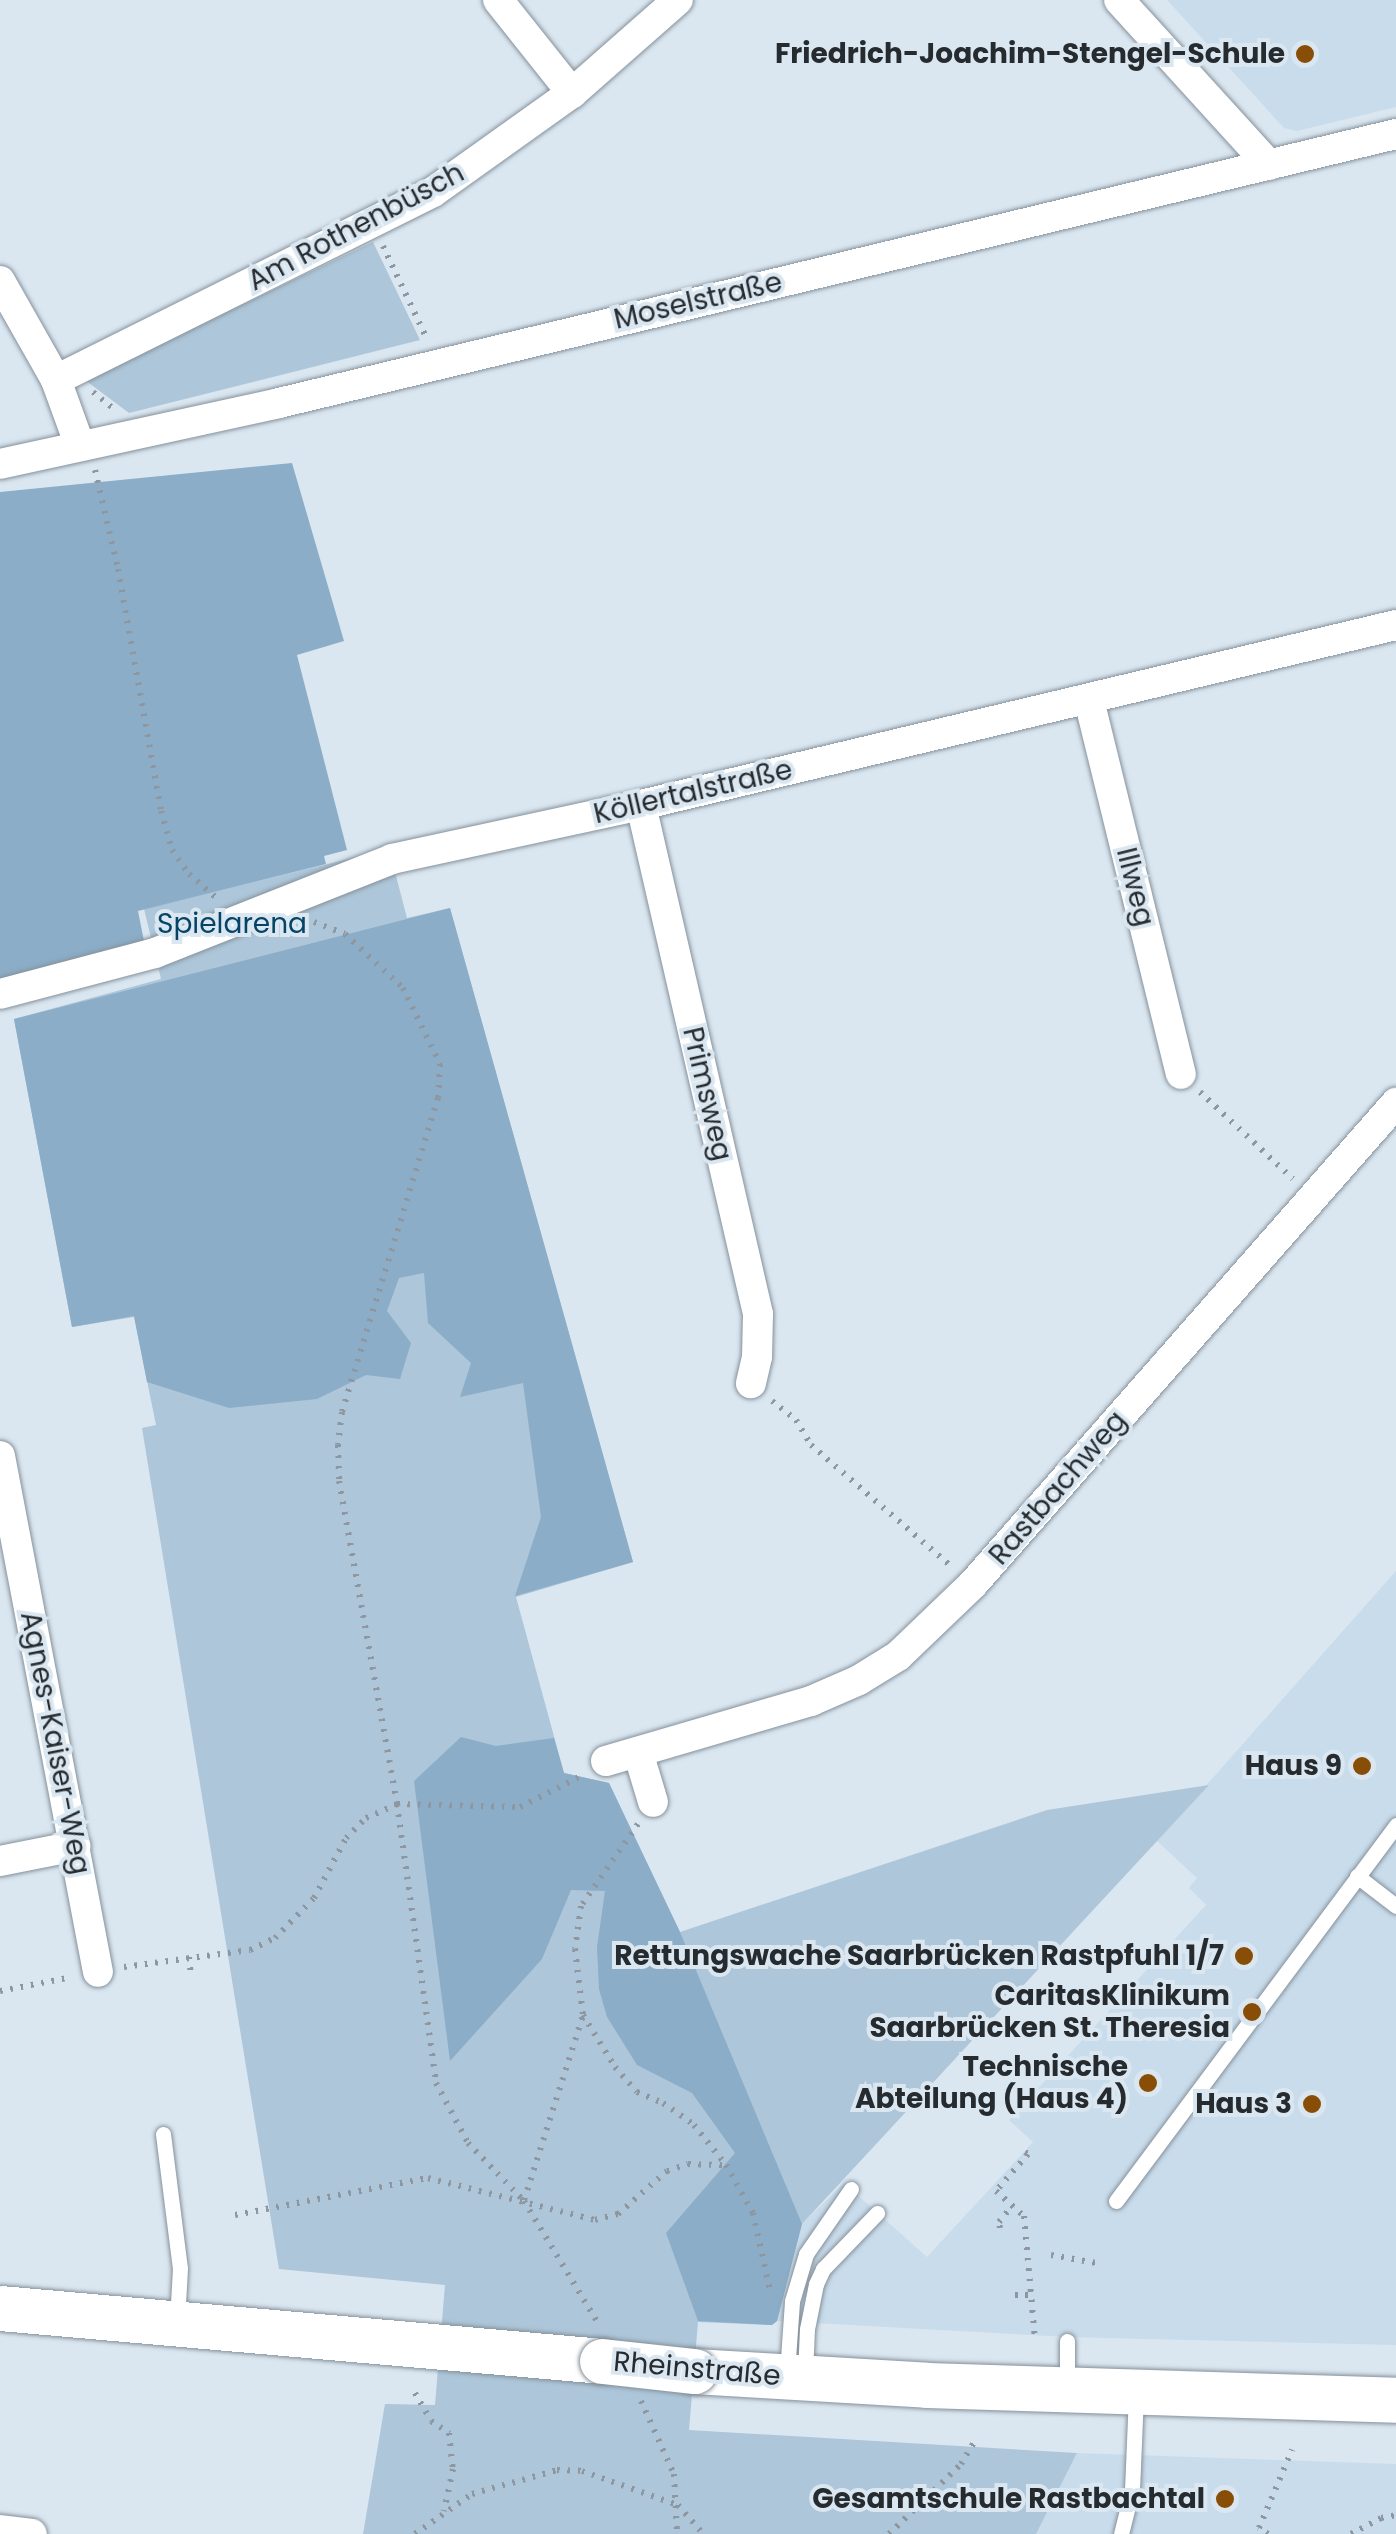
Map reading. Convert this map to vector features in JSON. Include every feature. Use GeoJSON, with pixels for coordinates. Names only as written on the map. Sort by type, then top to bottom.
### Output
{"type":"FeatureCollection","features":[{"type":"Feature","properties":{"kind":"street"},"geometry":{"type":"LineString","coordinates":[[498,0],[572,93]]}},
{"type":"Feature","properties":{"kind":"street","name":"Am Rothenbüsch"},"geometry":{"type":"LineString","coordinates":[[56,380],[433,192],[572,93],[678,0]]}},
{"type":"Feature","properties":{"kind":"street"},"geometry":{"type":"LineString","coordinates":[[1119,0],[1269,165]]}},
{"type":"Feature","properties":{"kind":"street","name":"Moselstraße"},"geometry":{"type":"LineString","coordinates":[[0,464],[87,455],[1396,134]]}},
{"type":"Feature","properties":{"kind":"street"},"geometry":{"type":"LineString","coordinates":[[0,281],[56,380],[87,455]]}},
{"type":"Feature","properties":{"kind":"street","name":"Köllertalstraße"},"geometry":{"type":"LineString","coordinates":[[0,994],[154,953],[392,859],[1089,700],[1396,624]]}},
{"type":"Feature","properties":{"kind":"street","name":"Illweg"},"geometry":{"type":"LineString","coordinates":[[1089,700],[1181,1074]]}},
{"type":"Feature","properties":{"kind":"street","name":"Primsweg"},"geometry":{"type":"LineString","coordinates":[[640,805],[758,1314],[757,1357],[750,1383]]}},
{"type":"Feature","properties":{"kind":"street","name":"Rastbachweg"},"geometry":{"type":"LineString","coordinates":[[606,1761],[811,1701],[859,1680],[898,1656],[974,1584],[1396,1104]]}},
{"type":"Feature","properties":{"kind":"street","name":"Agnes-Kaiser-Weg"},"geometry":{"type":"LineString","coordinates":[[0,1456],[14,1602],[76,1846],[98,1972]]}},
{"type":"Feature","properties":{"kind":"street"},"geometry":{"type":"LineString","coordinates":[[638,1752],[653,1802]]}},
{"type":"Feature","properties":{"kind":"street"},"geometry":{"type":"LineString","coordinates":[[0,1861],[76,1846]]}},
{"type":"Feature","properties":{"kind":"street","name":"Rheinstraße"},"geometry":{"type":"LineString","coordinates":[[0,2308],[694,2371],[1067,2390],[1390,2400]]}},
{"type":"Feature","properties":{"kind":"street"},"geometry":{"type":"LineString","coordinates":[[0,2530],[32,2534]]}},
{"type":"Feature","properties":{"kind":"lane"},"geometry":{"type":"LineString","coordinates":[[1116,2201],[1396,1824]]}},
{"type":"Feature","properties":{"kind":"lane"},"geometry":{"type":"LineString","coordinates":[[1357,1876],[1396,1906]]}},
{"type":"Feature","properties":{"kind":"lane"},"geometry":{"type":"LineString","coordinates":[[164,2134],[180,2268],[177,2325]]}},
{"type":"Feature","properties":{"kind":"lane"},"geometry":{"type":"LineString","coordinates":[[796,2377],[792,2302],[815,2239],[851,2189]]}},
{"type":"Feature","properties":{"kind":"lane"},"geometry":{"type":"LineString","coordinates":[[796,2377],[816,2284],[845,2246],[878,2213]]}},
{"type":"Feature","properties":{"kind":"lane"},"geometry":{"type":"LineString","coordinates":[[815,2239],[837,2236],[845,2246]]}},
{"type":"Feature","properties":{"kind":"lane"},"geometry":{"type":"LineString","coordinates":[[1067,2341],[1067,2390]]}},
{"type":"Feature","properties":{"kind":"lane"},"geometry":{"type":"LineString","coordinates":[[1121,2534],[1132,2490],[1136,2392]]}},
{"type":"Feature","properties":{"kind":"path"},"geometry":{"type":"LineString","coordinates":[[372,224],[434,354]]}},
{"type":"Feature","properties":{"kind":"path"},"geometry":{"type":"LineString","coordinates":[[87,455],[118,569],[161,812],[172,850],[207,893]]}},
{"type":"Feature","properties":{"kind":"path"},"geometry":{"type":"LineString","coordinates":[[345,934],[403,988],[440,1064],[438,1098],[342,1412],[338,1445],[339,1481],[397,1804],[436,2083],[468,2143],[524,2202],[603,2331]]}},
{"type":"Feature","properties":{"kind":"path"},"geometry":{"type":"LineString","coordinates":[[1181,1074],[1312,1198]]}},
{"type":"Feature","properties":{"kind":"path"},"geometry":{"type":"LineString","coordinates":[[750,1383],[796,1420],[811,1445],[849,1480],[974,1584]]}},
{"type":"Feature","properties":{"kind":"path"},"geometry":{"type":"LineString","coordinates":[[250,1950],[275,1938],[297,1919],[314,1898],[346,1838],[366,1818],[397,1804],[520,1806],[606,1761]]}},
{"type":"Feature","properties":{"kind":"path"},"geometry":{"type":"LineString","coordinates":[[618,1852],[581,1906],[575,1949],[583,2015],[615,2067],[638,2092],[663,2102],[694,2125],[742,2188],[752,2213],[770,2294]]}},
{"type":"Feature","properties":{"kind":"path"},"geometry":{"type":"LineString","coordinates":[[189,1957],[191,1976]]}},
{"type":"Feature","properties":{"kind":"path"},"geometry":{"type":"LineString","coordinates":[[524,2202],[559,2080],[583,2015]]}},
{"type":"Feature","properties":{"kind":"path"},"geometry":{"type":"LineString","coordinates":[[1025,2152],[1028,2154],[996,2190],[1024,2216],[1035,2340]]}},
{"type":"Feature","properties":{"kind":"path"},"geometry":{"type":"LineString","coordinates":[[235,2214],[428,2178],[595,2220],[618,2214],[667,2171],[688,2164],[726,2166]]}},
{"type":"Feature","properties":{"kind":"path"},"geometry":{"type":"LineString","coordinates":[[1000,2228],[999,2222],[1012,2206]]}},
{"type":"Feature","properties":{"kind":"path"},"geometry":{"type":"LineString","coordinates":[[1051,2256],[1096,2262]]}},
{"type":"Feature","properties":{"kind":"path"},"geometry":{"type":"LineString","coordinates":[[1015,2296],[1030,2295]]}},
{"type":"Feature","properties":{"kind":"path"},"geometry":{"type":"LineString","coordinates":[[414,2393],[431,2421],[450,2433],[453,2469],[444,2512]]}},
{"type":"Feature","properties":{"kind":"path"},"geometry":{"type":"LineString","coordinates":[[638,2394],[674,2474],[677,2534]]}},
{"type":"Feature","properties":{"kind":"path"},"geometry":{"type":"LineString","coordinates":[[889,2534],[961,2464],[976,2440]]}},
{"type":"Feature","properties":{"kind":"path"},"geometry":{"type":"LineString","coordinates":[[1268,2534],[1258,2528],[1292,2450]]}},
{"type":"Feature","properties":{"kind":"path"},"geometry":{"type":"LineString","coordinates":[[415,2534],[472,2494],[557,2470],[582,2471],[678,2506],[704,2534]]}},
{"type":"Feature","properties":{"kind":"path"},"geometry":{"type":"LineString","coordinates":[[1351,2534],[1381,2518],[1396,2515]]}},
{"type":"Feature","properties":{"kind":"shaded area","name":"Friedrich-Joachim-Stengel-Schule"},"geometry":{"type":"Polygon","coordinates":[[[1167,0],[1396,0],[1396,107],[1297,131],[1284,128],[1167,0]]]}},
{"type":"Feature","properties":{"kind":"shaded area"},"geometry":{"type":"Polygon","coordinates":[[[292,463],[344,641],[297,655],[347,850],[324,856],[326,864],[138,911],[144,941],[0,979],[0,492],[292,463]]]}},
{"type":"Feature","properties":{"kind":"shaded area"},"geometry":{"type":"Polygon","coordinates":[[[450,908],[633,1562],[515,1596],[541,1517],[523,1383],[460,1397],[471,1363],[428,1323],[424,1273],[399,1278],[387,1311],[411,1343],[400,1379],[366,1375],[317,1399],[229,1408],[147,1382],[134,1316],[72,1327],[14,1019],[450,908]]]}},
{"type":"Feature","properties":{"kind":"shaded area","name":"CaritasKlinikum Saarbrücken St. Theresia"},"geometry":{"type":"Polygon","coordinates":[[[1396,1571],[1396,2345],[1067,2337],[777,2321],[802,2224],[844,2183],[927,2257],[1033,2142],[1009,2120],[1206,1905],[1189,1888],[1197,1878],[1157,1841],[1396,1571]]]}},
{"type":"Feature","properties":{"kind":"shaded area"},"geometry":{"type":"Polygon","coordinates":[[[461,1737],[496,1746],[554,1738],[564,1773],[609,1783],[680,1932],[802,2224],[777,2321],[772,2325],[698,2321],[666,2233],[735,2153],[692,2093],[637,2065],[607,2017],[599,1989],[597,1947],[605,1891],[571,1890],[542,1959],[450,2061],[414,1781],[461,1737]]]}},
{"type":"Feature","properties":{"kind":"shaded area","name":"Gesamtschule Rastbachtal"},"geometry":{"type":"Polygon","coordinates":[[[1077,2453],[1396,2464],[1396,2534],[1036,2534],[1077,2453]]]}},
{"type":"Feature","properties":{"kind":"green space"},"geometry":{"type":"Polygon","coordinates":[[[373,242],[420,340],[129,413],[85,380],[373,242]]]}},
{"type":"Feature","properties":{"kind":"green space","name":"Spielarena"},"geometry":{"type":"Polygon","coordinates":[[[389,849],[407,918],[450,908],[633,1562],[516,1597],[564,1773],[609,1783],[680,1932],[1047,1810],[1209,1785],[802,2224],[777,2321],[772,2325],[698,2322],[689,2430],[1077,2453],[1036,2534],[363,2534],[385,2404],[435,2405],[445,2285],[279,2269],[142,1428],[156,1425],[134,1317],[72,1327],[14,1019],[161,979],[144,909],[389,849]]]}},
{"type":"Feature","properties":{"kind":"place","name":"Friedrich-Joachim-Stengel-Schule"},"geometry":{"type":"Point","coordinates":[1305,54]}},
{"type":"Feature","properties":{"kind":"place","name":"Haus 9"},"geometry":{"type":"Point","coordinates":[1362,1766]}},
{"type":"Feature","properties":{"kind":"place","name":"Rettungswache Saarbrücken Rastpfuhl 1/7"},"geometry":{"type":"Point","coordinates":[1244,1956]}},
{"type":"Feature","properties":{"kind":"place","name":"CaritasKlinikum Saarbrücken St. Theresia"},"geometry":{"type":"Point","coordinates":[1252,2012]}},
{"type":"Feature","properties":{"kind":"place","name":"Technische Abteilung (Haus 4)"},"geometry":{"type":"Point","coordinates":[1148,2083]}},
{"type":"Feature","properties":{"kind":"place","name":"Haus 3"},"geometry":{"type":"Point","coordinates":[1312,2104]}},
{"type":"Feature","properties":{"kind":"place","name":"Gesamtschule Rastbachtal"},"geometry":{"type":"Point","coordinates":[1225,2499]}}]}
